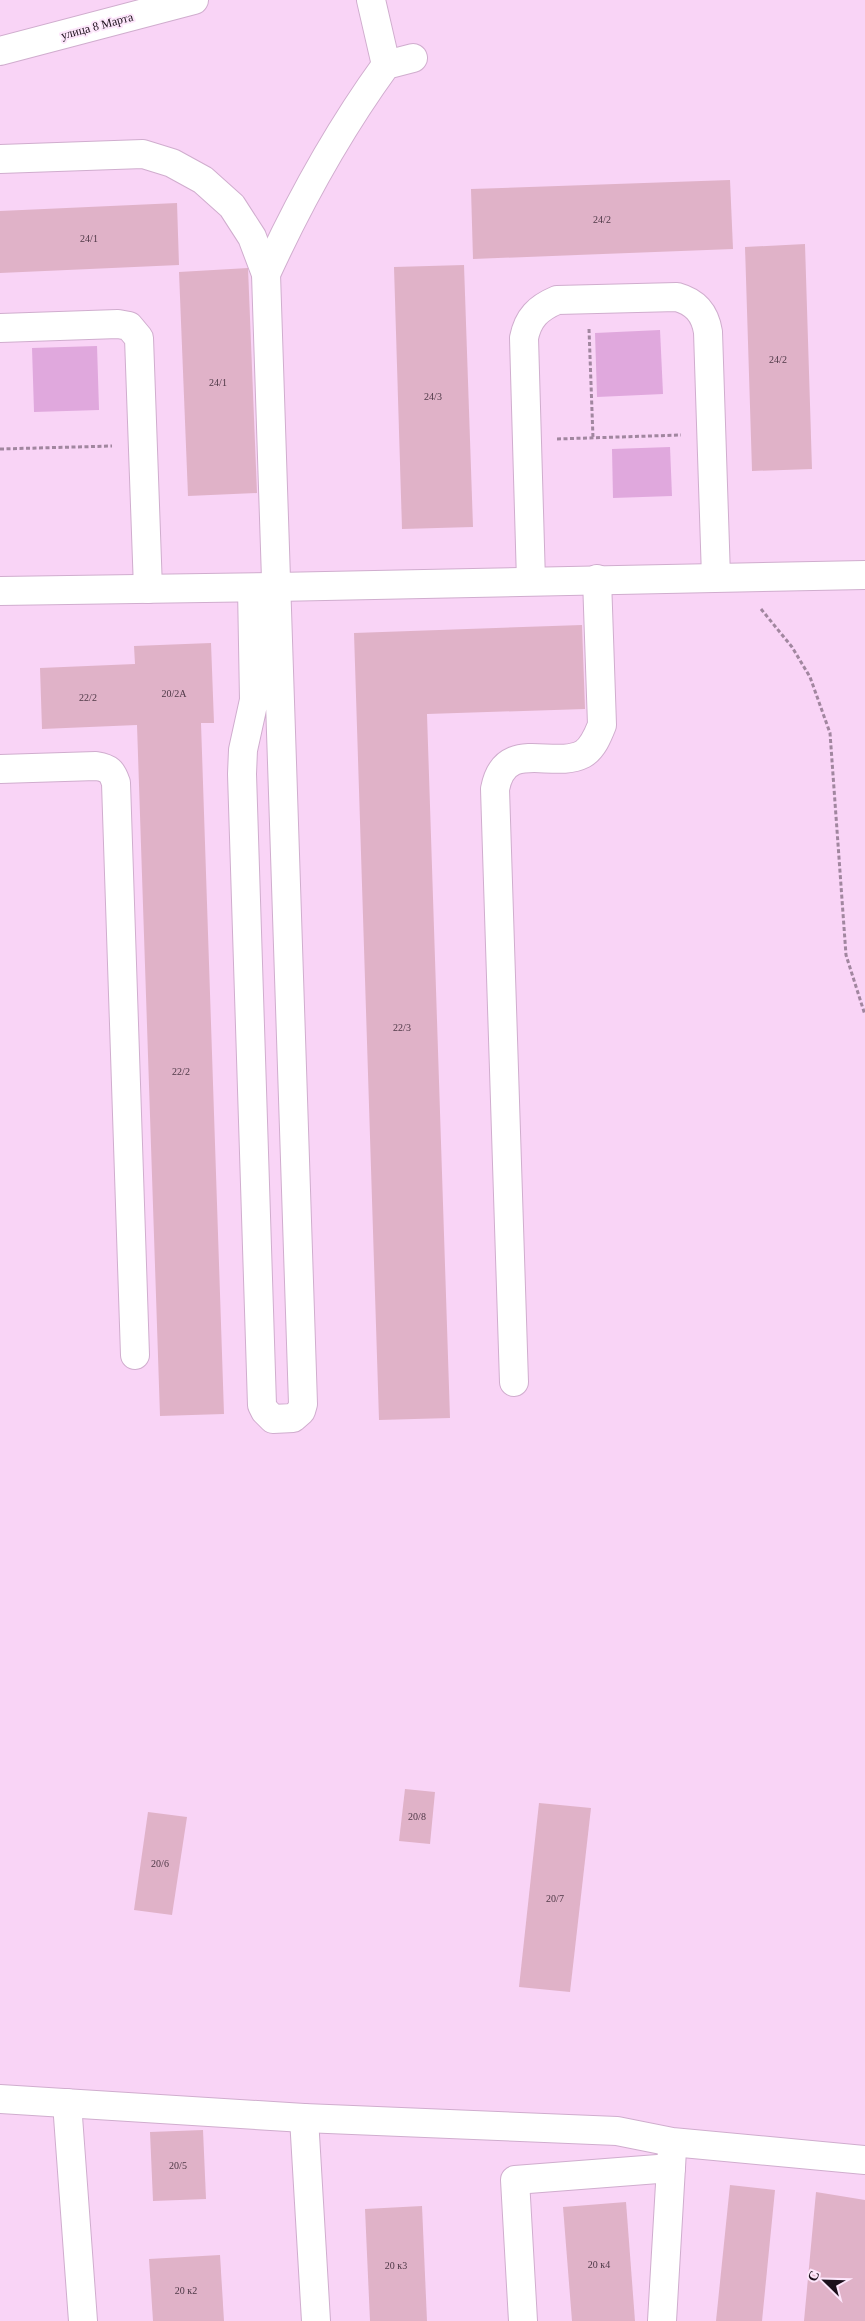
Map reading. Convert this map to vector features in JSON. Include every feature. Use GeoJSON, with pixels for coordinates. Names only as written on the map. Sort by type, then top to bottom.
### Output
{"type":"FeatureCollection","features":[{"type":"Feature","properties":{"kind":"street","name":"улица 8 Марта"},"geometry":{"type":"LineString","coordinates":[[0,51],[194,0]]}},
{"type":"Feature","properties":{"kind":"street"},"geometry":{"type":"LineString","coordinates":[[371,0],[386,65]]}},
{"type":"Feature","properties":{"kind":"street"},"geometry":{"type":"LineString","coordinates":[[266,274],[322,162],[359,102],[386,65],[413,58]]}},
{"type":"Feature","properties":{"kind":"street"},"geometry":{"type":"LineString","coordinates":[[0,160],[143,154],[172,163],[203,180],[232,206],[252,237],[266,274],[264,588],[303,1404],[301,1411],[293,1418],[273,1419],[262,1405],[242,774],[244,744],[254,700],[264,588]]}},
{"type":"Feature","properties":{"kind":"street"},"geometry":{"type":"LineString","coordinates":[[531,581],[524,338],[526,327],[532,316],[547,304],[557,300],[676,297],[688,300],[698,308],[706,323],[708,332],[711,434],[724,577]]}},
{"type":"Feature","properties":{"kind":"street"},"geometry":{"type":"LineString","coordinates":[[0,328],[118,324],[129,326],[139,338],[148,589]]}},
{"type":"Feature","properties":{"kind":"street"},"geometry":{"type":"LineString","coordinates":[[0,591],[264,588],[865,575]]}},
{"type":"Feature","properties":{"kind":"street"},"geometry":{"type":"LineString","coordinates":[[514,1382],[495,789],[497,779],[502,770],[519,758],[574,757],[584,753],[594,743],[602,725],[598,580]]}},
{"type":"Feature","properties":{"kind":"street"},"geometry":{"type":"LineString","coordinates":[[0,769],[96,766],[107,768],[113,773],[116,783],[135,1355]]}},
{"type":"Feature","properties":{"kind":"street"},"geometry":{"type":"LineString","coordinates":[[0,2099],[304,2118],[617,2131],[672,2155]]}},
{"type":"Feature","properties":{"kind":"street"},"geometry":{"type":"LineString","coordinates":[[67,2103],[83,2321]]}},
{"type":"Feature","properties":{"kind":"street"},"geometry":{"type":"LineString","coordinates":[[304,2118],[316,2321]]}},
{"type":"Feature","properties":{"kind":"street"},"geometry":{"type":"LineString","coordinates":[[662,2321],[672,2155]]}},
{"type":"Feature","properties":{"kind":"street"},"geometry":{"type":"LineString","coordinates":[[523,2321],[515,2180],[672,2155],[865,2160]]}},
{"type":"Feature","properties":{"kind":"path"},"geometry":{"type":"LineString","coordinates":[[588,299],[592,438]]}},
{"type":"Feature","properties":{"kind":"path"},"geometry":{"type":"LineString","coordinates":[[527,440],[711,434]]}},
{"type":"Feature","properties":{"kind":"path"},"geometry":{"type":"LineString","coordinates":[[0,450],[143,445]]}},
{"type":"Feature","properties":{"kind":"path"},"geometry":{"type":"LineString","coordinates":[[724,577],[792,647],[810,677],[828,725],[846,955],[865,1015]]}},
{"type":"Feature","properties":{"kind":"shaded area"},"geometry":{"type":"Polygon","coordinates":[[[660,330],[663,394],[597,397],[595,333],[660,330]]]}},
{"type":"Feature","properties":{"kind":"shaded area"},"geometry":{"type":"Polygon","coordinates":[[[97,346],[99,410],[34,412],[32,348],[97,346]]]}},
{"type":"Feature","properties":{"kind":"shaded area"},"geometry":{"type":"Polygon","coordinates":[[[670,447],[672,496],[613,498],[612,449],[670,447]]]}},
{"type":"Feature","properties":{"kind":"building"},"geometry":{"type":"Polygon","coordinates":[[[730,180],[733,249],[473,259],[471,189],[730,180]]]}},
{"type":"Feature","properties":{"kind":"building"},"geometry":{"type":"Polygon","coordinates":[[[177,203],[179,265],[0,273],[0,211],[177,203]]]}},
{"type":"Feature","properties":{"kind":"building"},"geometry":{"type":"Polygon","coordinates":[[[805,244],[812,469],[752,471],[745,247],[805,244]]]}},
{"type":"Feature","properties":{"kind":"building"},"geometry":{"type":"Polygon","coordinates":[[[464,265],[473,527],[402,529],[394,267],[464,265]]]}},
{"type":"Feature","properties":{"kind":"building"},"geometry":{"type":"Polygon","coordinates":[[[248,268],[257,493],[188,496],[179,272],[248,268]]]}},
{"type":"Feature","properties":{"kind":"building"},"geometry":{"type":"Polygon","coordinates":[[[582,625],[585,709],[427,714],[450,1418],[379,1420],[354,633],[582,625]]]}},
{"type":"Feature","properties":{"kind":"building"},"geometry":{"type":"Polygon","coordinates":[[[211,643],[214,723],[201,723],[224,1414],[160,1416],[137,725],[42,729],[40,668],[135,664],[134,646],[211,643]]]}},
{"type":"Feature","properties":{"kind":"building"},"geometry":{"type":"Polygon","coordinates":[[[405,1789],[435,1792],[430,1844],[399,1841],[405,1789]]]}},
{"type":"Feature","properties":{"kind":"building"},"geometry":{"type":"Polygon","coordinates":[[[539,1803],[591,1808],[570,1992],[519,1987],[539,1803]]]}},
{"type":"Feature","properties":{"kind":"building"},"geometry":{"type":"Polygon","coordinates":[[[148,1812],[187,1817],[172,1915],[134,1910],[148,1812]]]}},
{"type":"Feature","properties":{"kind":"building"},"geometry":{"type":"Polygon","coordinates":[[[203,2130],[206,2199],[153,2201],[150,2132],[203,2130]]]}},
{"type":"Feature","properties":{"kind":"building"},"geometry":{"type":"Polygon","coordinates":[[[730,2185],[775,2190],[762,2321],[716,2321],[730,2185]]]}},
{"type":"Feature","properties":{"kind":"building"},"geometry":{"type":"Polygon","coordinates":[[[816,2192],[865,2200],[865,2321],[804,2321],[816,2192]]]}},
{"type":"Feature","properties":{"kind":"building"},"geometry":{"type":"Polygon","coordinates":[[[626,2202],[635,2321],[572,2321],[563,2207],[626,2202]]]}},
{"type":"Feature","properties":{"kind":"building"},"geometry":{"type":"Polygon","coordinates":[[[422,2206],[427,2321],[370,2321],[365,2209],[422,2206]]]}},
{"type":"Feature","properties":{"kind":"building"},"geometry":{"type":"Polygon","coordinates":[[[220,2255],[224,2321],[153,2321],[149,2259],[220,2255]]]}}]}
